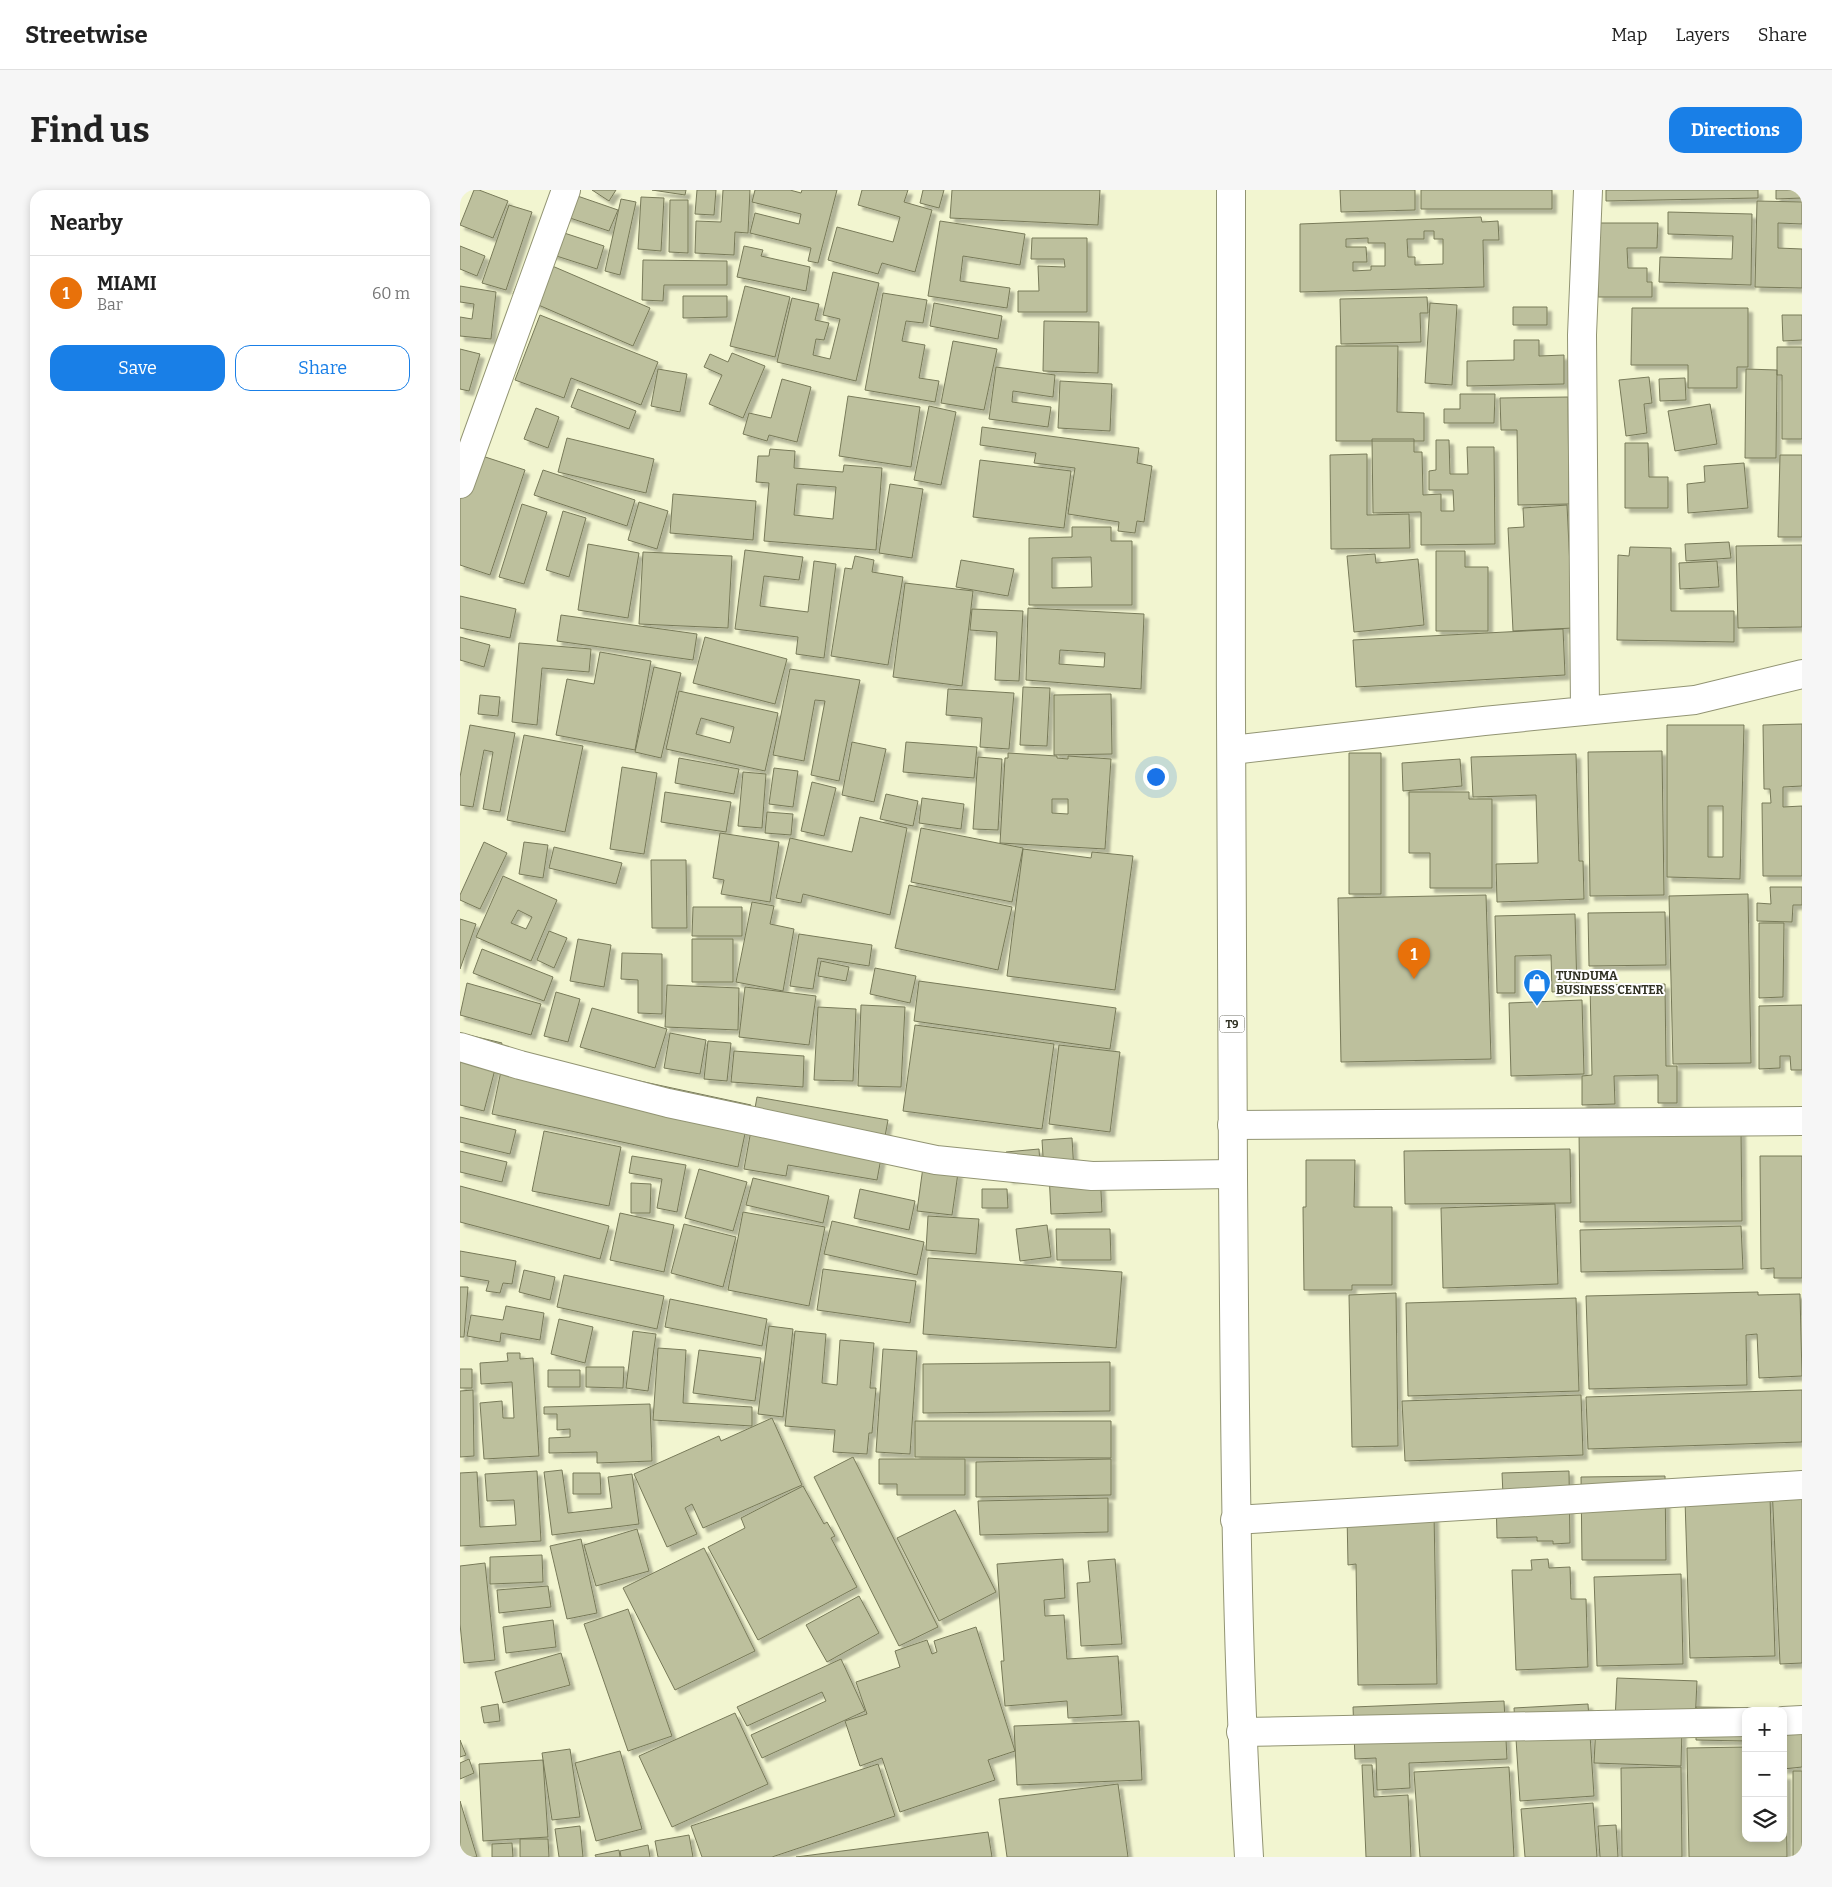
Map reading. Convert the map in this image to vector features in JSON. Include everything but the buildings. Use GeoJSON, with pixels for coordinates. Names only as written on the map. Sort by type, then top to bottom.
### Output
{"type":"FeatureCollection","features":[{"type":"Feature","properties":{"kind":"main road"},"geometry":{"type":"LineString","coordinates":[[460,484],[566,190]]}},
{"type":"Feature","properties":{"kind":"main road","name":"T9"},"geometry":{"type":"LineString","coordinates":[[1231,190],[1232,1126],[1235,1520],[1241,1732],[1249,1857]]}},
{"type":"Feature","properties":{"kind":"main road"},"geometry":{"type":"LineString","coordinates":[[1585,712],[1582,335],[1588,190]]}},
{"type":"Feature","properties":{"kind":"main road"},"geometry":{"type":"LineString","coordinates":[[1232,750],[1484,721],[1695,700],[1802,674]]}},
{"type":"Feature","properties":{"kind":"main road"},"geometry":{"type":"LineString","coordinates":[[460,1047],[520,1065],[668,1103],[936,1160],[1092,1176],[1233,1174]]}},
{"type":"Feature","properties":{"kind":"main road"},"geometry":{"type":"LineString","coordinates":[[1232,1126],[1802,1121]]}},
{"type":"Feature","properties":{"kind":"main road"},"geometry":{"type":"LineString","coordinates":[[1235,1520],[1802,1485]]}},
{"type":"Feature","properties":{"kind":"main road"},"geometry":{"type":"LineString","coordinates":[[1787,1721],[1802,1720]]}},
{"type":"Feature","properties":{"kind":"main road"},"geometry":{"type":"LineString","coordinates":[[1241,1732],[1742,1722]]}},
{"type":"Feature","properties":{"kind":"place","name":"MIAMI"},"geometry":{"type":"Point","coordinates":[1414,979]}},
{"type":"Feature","properties":{"kind":"place","name":"TUNDUMA BUSINESS CENTER"},"geometry":{"type":"Point","coordinates":[1537,1007]}}]}
